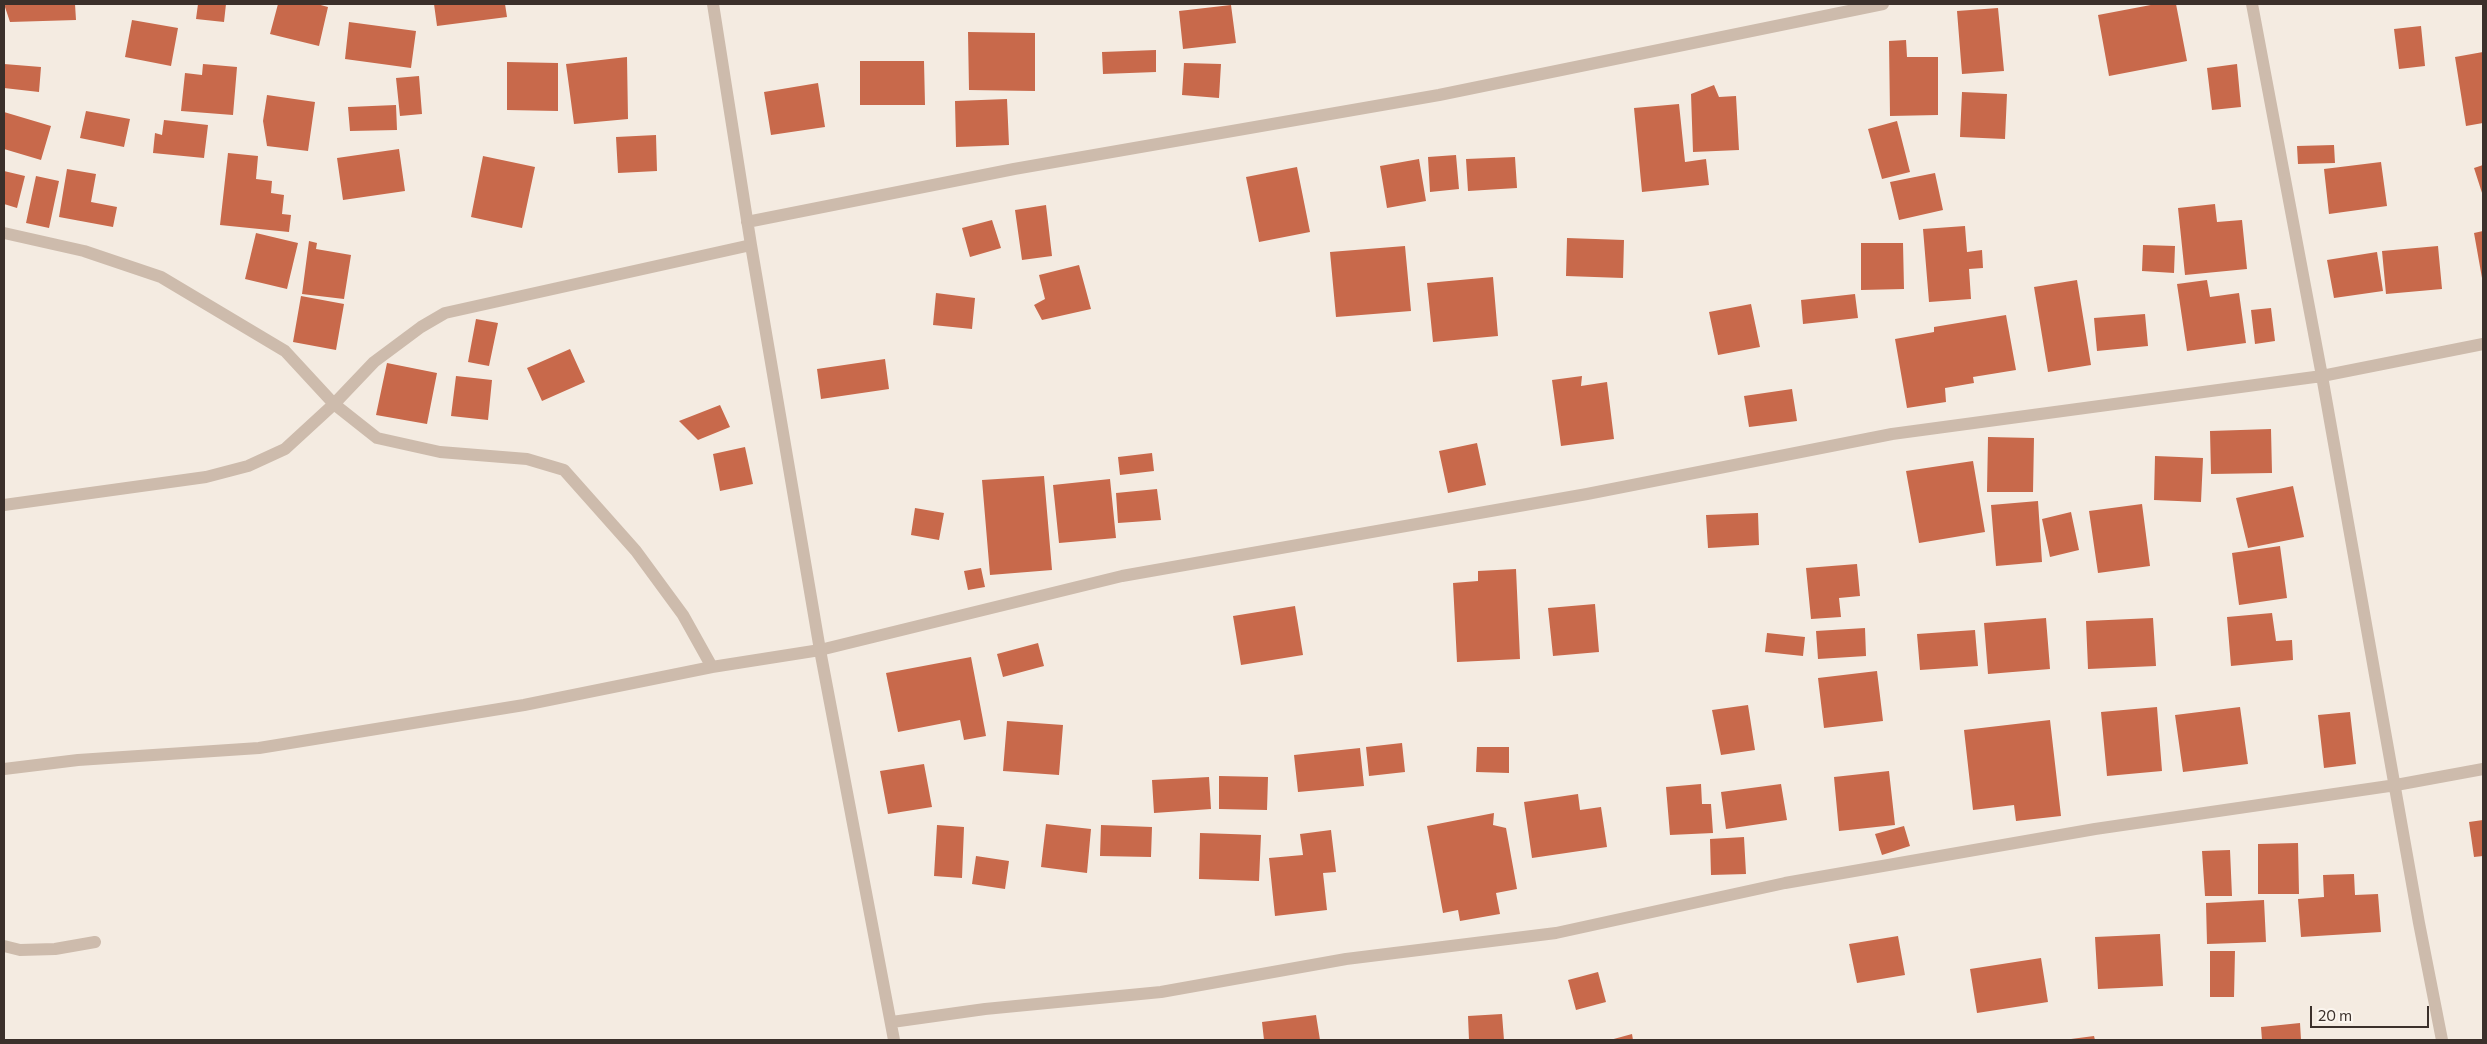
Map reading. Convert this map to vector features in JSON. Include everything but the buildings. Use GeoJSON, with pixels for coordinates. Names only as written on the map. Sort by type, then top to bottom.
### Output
{"type":"FeatureCollection","features":[{"type":"Feature","properties":{"kind":"street"},"geometry":{"type":"LineString","coordinates":[[714,4],[747,222],[820,650],[894,1040]]}},
{"type":"Feature","properties":{"kind":"street"},"geometry":{"type":"LineString","coordinates":[[747,222],[1014,169],[1439,95],[1883,4]]}},
{"type":"Feature","properties":{"kind":"street"},"geometry":{"type":"LineString","coordinates":[[2252,4],[2322,376],[2419,923],[2442,1040]]}},
{"type":"Feature","properties":{"kind":"street"},"geometry":{"type":"LineString","coordinates":[[4,233],[84,251],[161,277],[285,351],[334,404],[377,438],[440,452],[527,459],[564,470],[636,551],[683,615],[712,667]]}},
{"type":"Feature","properties":{"kind":"street"},"geometry":{"type":"LineString","coordinates":[[4,505],[206,477],[248,466],[285,450],[334,404],[374,362],[421,327],[446,313],[751,245]]}},
{"type":"Feature","properties":{"kind":"street"},"geometry":{"type":"LineString","coordinates":[[4,769],[133,756],[259,748],[524,705],[712,667],[820,650],[1122,576],[1587,494],[1892,434],[2322,376],[2483,344]]}},
{"type":"Feature","properties":{"kind":"street"},"geometry":{"type":"LineString","coordinates":[[892,1022],[985,1009],[1161,992],[1346,959],[1556,933],[1785,882],[2095,829],[2396,785],[2483,768]]}},
{"type":"Feature","properties":{"kind":"street"},"geometry":{"type":"LineString","coordinates":[[4,946],[20,950],[55,950],[95,942]]}}]}
